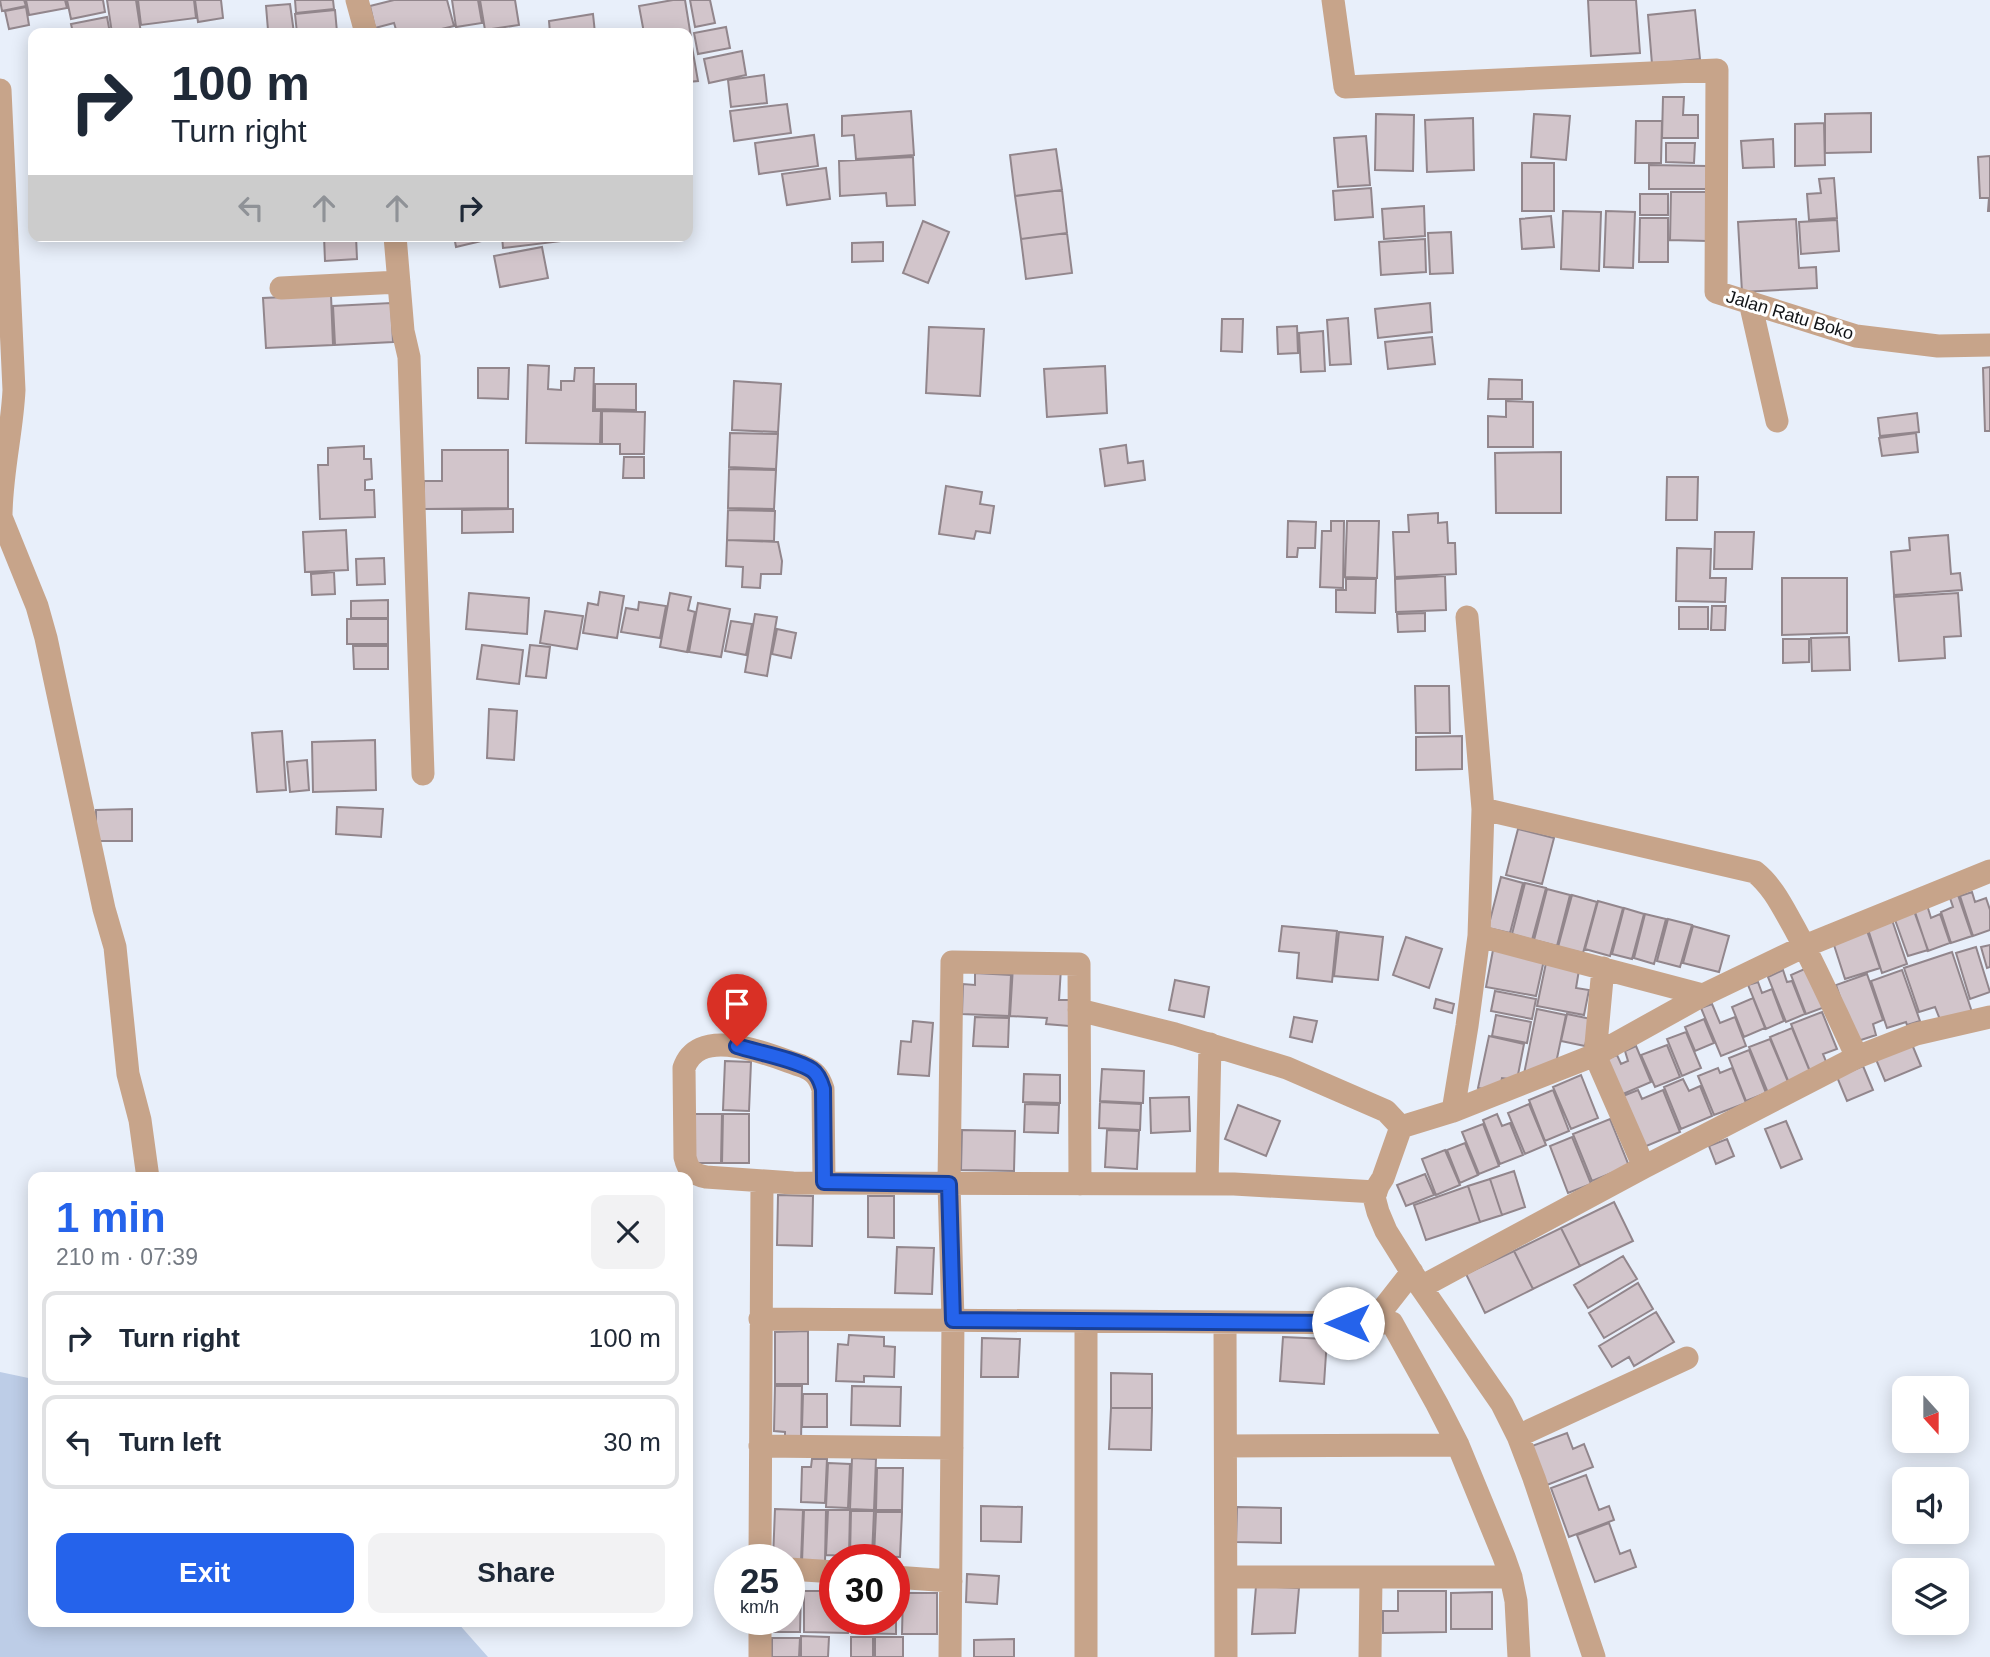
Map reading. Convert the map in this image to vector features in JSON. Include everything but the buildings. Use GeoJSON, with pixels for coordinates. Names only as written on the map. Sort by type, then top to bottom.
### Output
{"type":"FeatureCollection","features":[{"type":"Feature","properties":{"kind":"street"},"geometry":{"type":"LineString","coordinates":[[357,0],[365,28]]}},
{"type":"Feature","properties":{"kind":"street","name":"Jalan Ratu Boko"},"geometry":{"type":"LineString","coordinates":[[1333,0],[1345,87],[1717,70],[1716,292],[1856,336],[1938,346],[1990,345]]}},
{"type":"Feature","properties":{"kind":"street"},"geometry":{"type":"LineString","coordinates":[[0,90],[14,390],[1,501],[6,555],[37,606],[46,638],[104,909],[115,947],[128,1074],[140,1120],[147,1172]]}},
{"type":"Feature","properties":{"kind":"street"},"geometry":{"type":"LineString","coordinates":[[396,242],[403,331],[409,357],[423,774]]}},
{"type":"Feature","properties":{"kind":"street"},"geometry":{"type":"LineString","coordinates":[[281,288],[399,282]]}},
{"type":"Feature","properties":{"kind":"street"},"geometry":{"type":"LineString","coordinates":[[1750,302],[1777,421]]}},
{"type":"Feature","properties":{"kind":"street"},"geometry":{"type":"LineString","coordinates":[[1453,1111],[1479,936],[1483,809],[1467,617]]}},
{"type":"Feature","properties":{"kind":"street"},"geometry":{"type":"LineString","coordinates":[[1483,809],[1755,872],[1776,895],[1805,946],[1857,1057]]}},
{"type":"Feature","properties":{"kind":"street"},"geometry":{"type":"LineString","coordinates":[[1401,1126],[1453,1111],[1595,1055],[1703,995],[1805,946],[1990,871]]}},
{"type":"Feature","properties":{"kind":"street"},"geometry":{"type":"LineString","coordinates":[[1479,936],[1703,995]]}},
{"type":"Feature","properties":{"kind":"street"},"geometry":{"type":"LineString","coordinates":[[950,1657],[953,1320],[949,1184],[952,962],[1079,964],[1080,1184]]}},
{"type":"Feature","properties":{"kind":"street"},"geometry":{"type":"LineString","coordinates":[[1603,968],[1595,1055],[1644,1167]]}},
{"type":"Feature","properties":{"kind":"street"},"geometry":{"type":"LineString","coordinates":[[1079,1010],[1210,1044],[1300,1073],[1386,1111],[1401,1126]]}},
{"type":"Feature","properties":{"kind":"street"},"geometry":{"type":"LineString","coordinates":[[1372,1323],[1416,1280],[1857,1057],[1916,1034],[1990,1017]]}},
{"type":"Feature","properties":{"kind":"street"},"geometry":{"type":"LineString","coordinates":[[691,1172],[685,1157],[684,1068],[692,1055],[716,1044],[737,1046],[802,1066],[818,1076],[823,1089],[824,1182]]}},
{"type":"Feature","properties":{"kind":"street"},"geometry":{"type":"LineString","coordinates":[[1207,1184],[1210,1044]]}},
{"type":"Feature","properties":{"kind":"street"},"geometry":{"type":"LineString","coordinates":[[1401,1126],[1374,1197],[1382,1222],[1416,1280],[1502,1404],[1518,1436],[1594,1657]]}},
{"type":"Feature","properties":{"kind":"street"},"geometry":{"type":"LineString","coordinates":[[693,1173],[762,1182],[1207,1184],[1376,1192]]}},
{"type":"Feature","properties":{"kind":"street"},"geometry":{"type":"LineString","coordinates":[[760,1544],[762,1182]]}},
{"type":"Feature","properties":{"kind":"street"},"geometry":{"type":"LineString","coordinates":[[760,1319],[1392,1323],[1458,1445],[1511,1577],[1516,1601],[1519,1657]]}},
{"type":"Feature","properties":{"kind":"street"},"geometry":{"type":"LineString","coordinates":[[1086,1321],[1087,1657]]}},
{"type":"Feature","properties":{"kind":"street"},"geometry":{"type":"LineString","coordinates":[[1226,1322],[1227,1657]]}},
{"type":"Feature","properties":{"kind":"street"},"geometry":{"type":"LineString","coordinates":[[1518,1436],[1687,1358]]}},
{"type":"Feature","properties":{"kind":"street"},"geometry":{"type":"LineString","coordinates":[[1226,1446],[1458,1445]]}},
{"type":"Feature","properties":{"kind":"street"},"geometry":{"type":"LineString","coordinates":[[760,1446],[952,1448]]}},
{"type":"Feature","properties":{"kind":"street"},"geometry":{"type":"LineString","coordinates":[[1226,1577],[1511,1577]]}},
{"type":"Feature","properties":{"kind":"street"},"geometry":{"type":"LineString","coordinates":[[1370,1657],[1371,1577]]}},
{"type":"Feature","properties":{"kind":"street"},"geometry":{"type":"LineString","coordinates":[[910,1578],[951,1581]]}},
{"type":"Feature","properties":{"kind":"street"},"geometry":{"type":"LineString","coordinates":[[760,1635],[760,1657]]}},
{"type":"Feature","properties":{"kind":"shaded area"},"geometry":{"type":"Polygon","coordinates":[[[0,1372],[28,1378],[28,1627],[461,1627],[488,1657],[0,1657],[0,1372]]]}},
{"type":"Feature","properties":{"kind":"route"},"geometry":{"type":"LineString","coordinates":[[737,1046],[802,1066],[813,1071],[821,1080],[824,1182],[949,1184],[953,1320],[1348,1323]]}}]}
